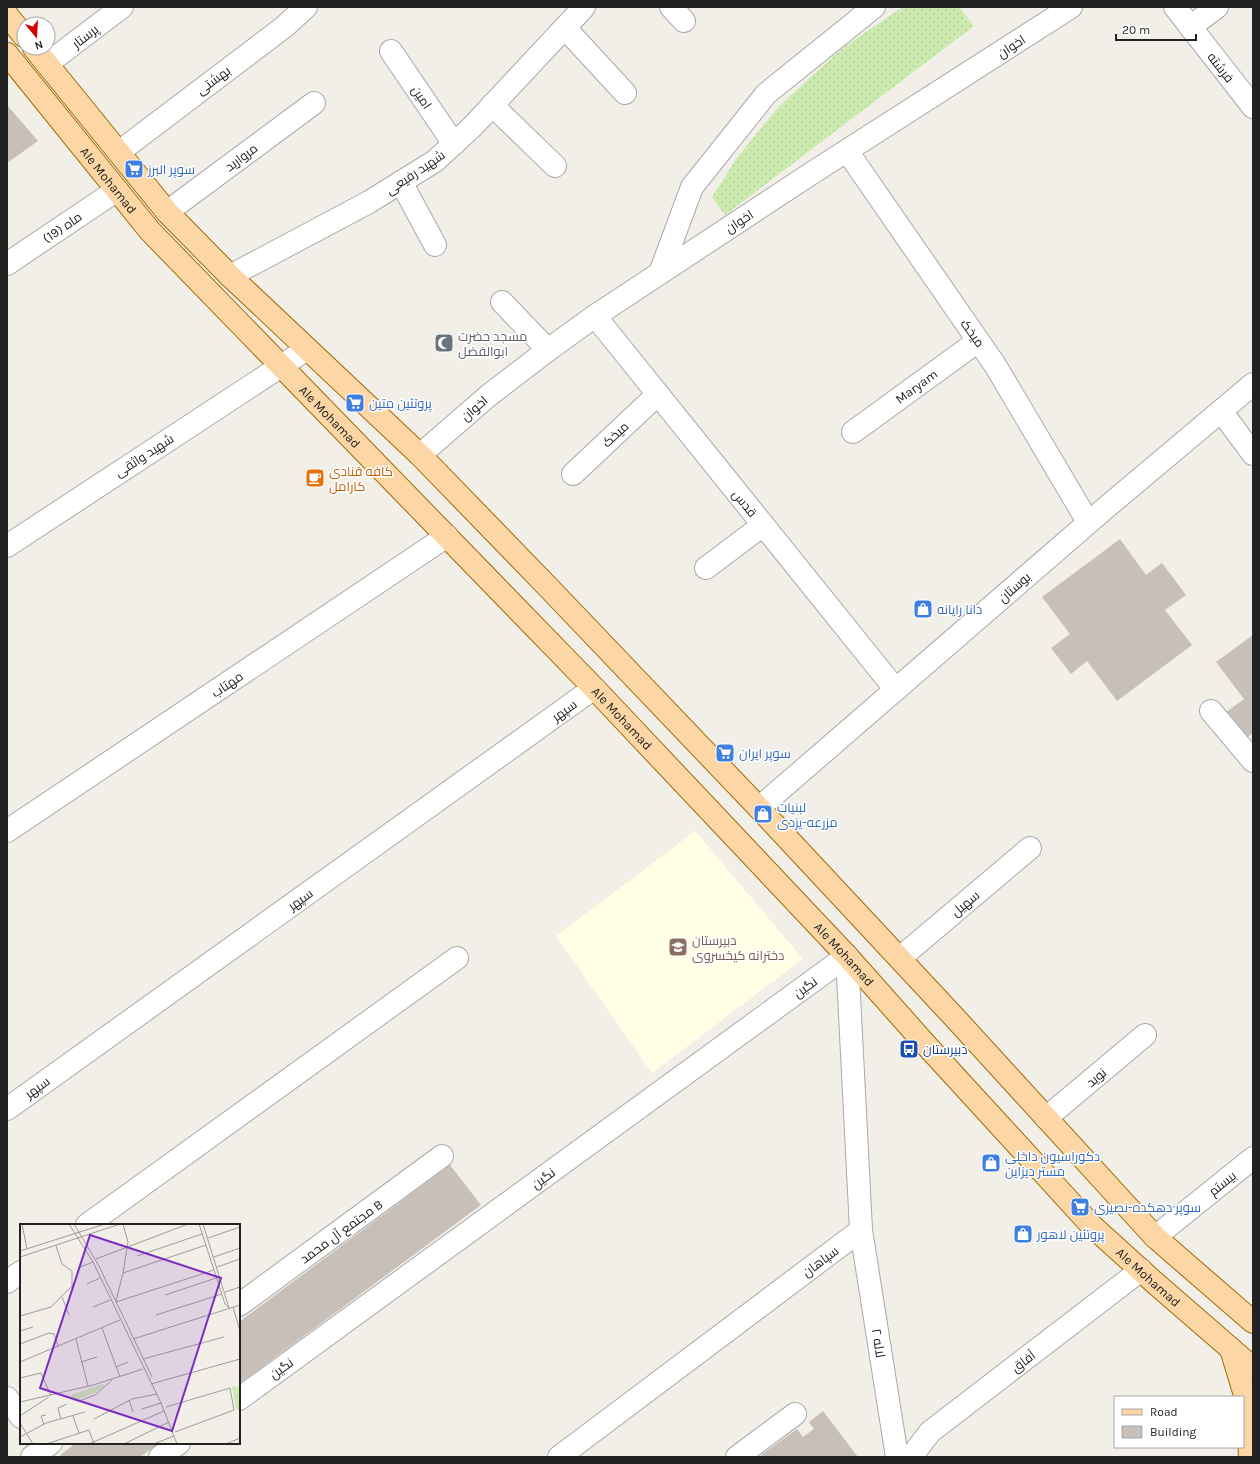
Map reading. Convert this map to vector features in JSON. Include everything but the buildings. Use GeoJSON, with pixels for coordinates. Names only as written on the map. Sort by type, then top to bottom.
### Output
{"type":"FeatureCollection","features":[{"type":"Feature","properties":{"kind":"main road"},"geometry":{"type":"LineString","coordinates":[[7,15],[16,26]]}},
{"type":"Feature","properties":{"kind":"main road","name":"Ale Mohamad"},"geometry":{"type":"LineString","coordinates":[[7,54],[150,231],[594,688],[847,956],[1092,1226],[1253,1368]]}},
{"type":"Feature","properties":{"kind":"main road","name":"Ale Mohamad"},"geometry":{"type":"LineString","coordinates":[[41,56],[167,212],[230,276],[420,455],[554,592],[900,958],[1155,1237],[1253,1322]]}},
{"type":"Feature","properties":{"kind":"main road"},"geometry":{"type":"LineString","coordinates":[[1231,1349],[1245,1395],[1250,1436],[1250,1457]]}},
{"type":"Feature","properties":{"kind":"street","name":"پرستار"},"geometry":{"type":"LineString","coordinates":[[56,47],[122,7]]}},
{"type":"Feature","properties":{"kind":"street","name":"بهشتی"},"geometry":{"type":"LineString","coordinates":[[119,152],[278,32],[306,7]]}},
{"type":"Feature","properties":{"kind":"street","name":"شهید رفیعی"},"geometry":{"type":"LineString","coordinates":[[230,276],[369,202],[435,161],[492,105],[584,7]]}},
{"type":"Feature","properties":{"kind":"street"},"geometry":{"type":"LineString","coordinates":[[660,273],[692,187],[761,100],[766,94],[874,7]]}},
{"type":"Feature","properties":{"kind":"street","name":"اخوان"},"geometry":{"type":"LineString","coordinates":[[420,455],[488,396],[594,316],[1071,7]]}},
{"type":"Feature","properties":{"kind":"street","name":"فرشته"},"geometry":{"type":"LineString","coordinates":[[1175,7],[1253,107]]}},
{"type":"Feature","properties":{"kind":"street"},"geometry":{"type":"LineString","coordinates":[[1190,27],[1217,7]]}},
{"type":"Feature","properties":{"kind":"street"},"geometry":{"type":"LineString","coordinates":[[565,28],[625,93]]}},
{"type":"Feature","properties":{"kind":"street","name":"امین"},"geometry":{"type":"LineString","coordinates":[[391,50],[454,144]]}},
{"type":"Feature","properties":{"kind":"street","name":"مروارید"},"geometry":{"type":"LineString","coordinates":[[167,212],[314,103]]}},
{"type":"Feature","properties":{"kind":"street"},"geometry":{"type":"LineString","coordinates":[[492,105],[555,166]]}},
{"type":"Feature","properties":{"kind":"street","name":"میخک"},"geometry":{"type":"LineString","coordinates":[[847,151],[995,365],[1088,522]]}},
{"type":"Feature","properties":{"kind":"street"},"geometry":{"type":"LineString","coordinates":[[401,182],[435,245]]}},
{"type":"Feature","properties":{"kind":"street","name":"ماه (19)"},"geometry":{"type":"LineString","coordinates":[[7,264],[117,190]]}},
{"type":"Feature","properties":{"kind":"street"},"geometry":{"type":"LineString","coordinates":[[502,302],[548,350]]}},
{"type":"Feature","properties":{"kind":"street","name":"قدس"},"geometry":{"type":"LineString","coordinates":[[594,316],[896,690]]}},
{"type":"Feature","properties":{"kind":"street","name":"Maryam"},"geometry":{"type":"LineString","coordinates":[[853,432],[978,341]]}},
{"type":"Feature","properties":{"kind":"street","name":"شهید واثقی"},"geometry":{"type":"LineString","coordinates":[[7,546],[307,348]]}},
{"type":"Feature","properties":{"kind":"street","name":"بوستان"},"geometry":{"type":"LineString","coordinates":[[759,808],[1088,522],[1253,384]]}},
{"type":"Feature","properties":{"kind":"street","name":"میخک"},"geometry":{"type":"LineString","coordinates":[[573,474],[658,394]]}},
{"type":"Feature","properties":{"kind":"street"},"geometry":{"type":"LineString","coordinates":[[1221,411],[1253,454]]}},
{"type":"Feature","properties":{"kind":"street"},"geometry":{"type":"LineString","coordinates":[[706,568],[763,525]]}},
{"type":"Feature","properties":{"kind":"street","name":"مهتاب"},"geometry":{"type":"LineString","coordinates":[[7,831],[447,536]]}},
{"type":"Feature","properties":{"kind":"street","name":"سپهر"},"geometry":{"type":"LineString","coordinates":[[7,1109],[594,688]]}},
{"type":"Feature","properties":{"kind":"street"},"geometry":{"type":"LineString","coordinates":[[1211,711],[1253,761]]}},
{"type":"Feature","properties":{"kind":"street","name":"سهیل"},"geometry":{"type":"LineString","coordinates":[[900,958],[1030,848]]}},
{"type":"Feature","properties":{"kind":"street"},"geometry":{"type":"LineString","coordinates":[[847,956],[861,1230]]}},
{"type":"Feature","properties":{"kind":"street","name":"نگین"},"geometry":{"type":"LineString","coordinates":[[240,1398],[847,956]]}},
{"type":"Feature","properties":{"kind":"street"},"geometry":{"type":"LineString","coordinates":[[88,1224],[457,958]]}},
{"type":"Feature","properties":{"kind":"street","name":"نوید"},"geometry":{"type":"LineString","coordinates":[[1046,1118],[1145,1036]]}},
{"type":"Feature","properties":{"kind":"street","name":"مجتمع آل محمد B"},"geometry":{"type":"LineString","coordinates":[[240,1304],[442,1156]]}},
{"type":"Feature","properties":{"kind":"street","name":"بیستم"},"geometry":{"type":"LineString","coordinates":[[1155,1237],[1253,1158]]}},
{"type":"Feature","properties":{"kind":"street","name":"سپاهان"},"geometry":{"type":"LineString","coordinates":[[559,1457],[861,1230]]}},
{"type":"Feature","properties":{"kind":"street","name":"لاله ۲"},"geometry":{"type":"LineString","coordinates":[[861,1230],[897,1457]]}},
{"type":"Feature","properties":{"kind":"street","name":"آفاق"},"geometry":{"type":"LineString","coordinates":[[911,1457],[930,1432],[1141,1270]]}},
{"type":"Feature","properties":{"kind":"street"},"geometry":{"type":"LineString","coordinates":[[7,1282],[20,1273]]}},
{"type":"Feature","properties":{"kind":"street"},"geometry":{"type":"LineString","coordinates":[[7,1398],[20,1416]]}},
{"type":"Feature","properties":{"kind":"street"},"geometry":{"type":"LineString","coordinates":[[737,1457],[795,1414]]}},
{"type":"Feature","properties":{"kind":"street"},"geometry":{"type":"LineString","coordinates":[[160,1457],[178,1444]]}},
{"type":"Feature","properties":{"kind":"shaded area","name":"دبیرستان دخترانه کیخسروی"},"geometry":{"type":"Polygon","coordinates":[[[695,831],[803,959],[652,1073],[556,936],[695,831]]]}},
{"type":"Feature","properties":{"kind":"green space"},"geometry":{"type":"Polygon","coordinates":[[[903,7],[959,7],[974,26],[725,215],[712,197],[736,159],[779,106],[844,47],[903,7]]]}},
{"type":"Feature","properties":{"kind":"place","name":"سوپر البرز"},"geometry":{"type":"Point","coordinates":[134,169]}},
{"type":"Feature","properties":{"kind":"place","name":"مسجد حضرت ابوالفضل"},"geometry":{"type":"Point","coordinates":[444,343]}},
{"type":"Feature","properties":{"kind":"place","name":"پروتئین متین"},"geometry":{"type":"Point","coordinates":[355,403]}},
{"type":"Feature","properties":{"kind":"place","name":"کافه قنادی کارامل"},"geometry":{"type":"Point","coordinates":[315,478]}},
{"type":"Feature","properties":{"kind":"place","name":"دانا رایانه"},"geometry":{"type":"Point","coordinates":[923,609]}},
{"type":"Feature","properties":{"kind":"place","name":"سوپر ایران"},"geometry":{"type":"Point","coordinates":[725,753]}},
{"type":"Feature","properties":{"kind":"place","name":"لبنیات مزرعه-یزدی"},"geometry":{"type":"Point","coordinates":[763,814]}},
{"type":"Feature","properties":{"kind":"place","name":"دبیرستان دخترانه کیخسروی"},"geometry":{"type":"Point","coordinates":[678,947]}},
{"type":"Feature","properties":{"kind":"place","name":"دبیرستان"},"geometry":{"type":"Point","coordinates":[909,1049]}},
{"type":"Feature","properties":{"kind":"place","name":"دکوراسیون داخلی مستر دیزاین"},"geometry":{"type":"Point","coordinates":[991,1163]}},
{"type":"Feature","properties":{"kind":"place","name":"سوپر دهکده-نصیری"},"geometry":{"type":"Point","coordinates":[1080,1207]}},
{"type":"Feature","properties":{"kind":"place","name":"پروتئین لاهور"},"geometry":{"type":"Point","coordinates":[1023,1234]}}]}
